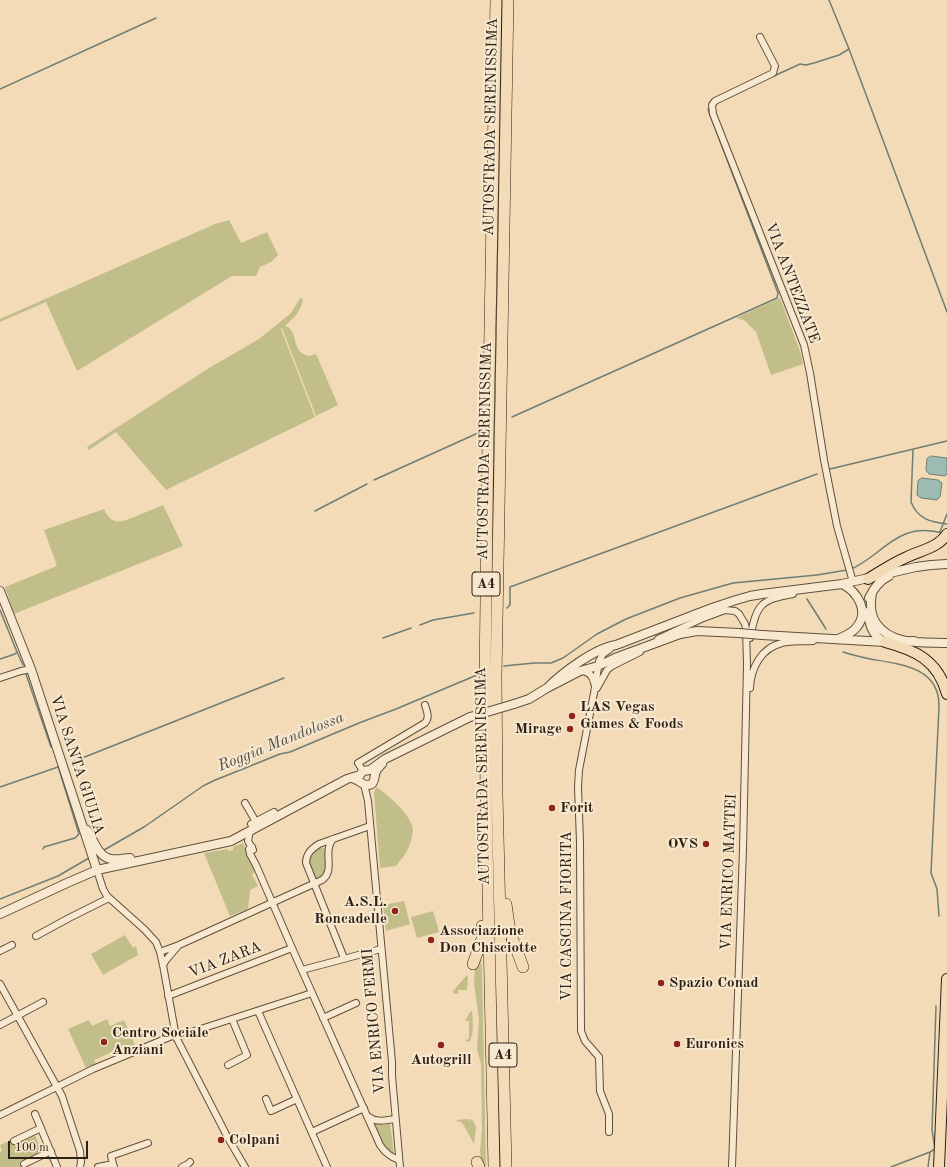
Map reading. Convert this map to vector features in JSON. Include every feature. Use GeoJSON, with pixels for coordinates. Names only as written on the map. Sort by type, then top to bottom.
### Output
{"type":"FeatureCollection","features":[{"type":"Feature","properties":{"kind":"highway","name":"AUTOSTRADA SERENISSIMA"},"geometry":{"type":"LineString","coordinates":[[496,0],[485,678],[506,1167]]}},
{"type":"Feature","properties":{"kind":"highway","name":"AUTOSTRADA SERENISSIMA"},"geometry":{"type":"LineString","coordinates":[[494,1167],[491,795],[496,669],[508,0]]}},
{"type":"Feature","properties":{"kind":"highway"},"geometry":{"type":"LineString","coordinates":[[868,579],[908,556],[935,546],[946,535]]}},
{"type":"Feature","properties":{"kind":"highway"},"geometry":{"type":"LineString","coordinates":[[885,642],[906,648],[923,657],[936,670],[947,694]]}},
{"type":"Feature","properties":{"kind":"highway"},"geometry":{"type":"LineString","coordinates":[[473,964],[482,939],[480,827],[491,795]]}},
{"type":"Feature","properties":{"kind":"highway"},"geometry":{"type":"LineString","coordinates":[[491,795],[504,825],[507,918],[510,932],[523,967]]}},
{"type":"Feature","properties":{"kind":"highway"},"geometry":{"type":"LineString","coordinates":[[939,1167],[947,979]]}},
{"type":"Feature","properties":{"kind":"street","name":"VIA ANTEZZATE"},"geometry":{"type":"LineString","coordinates":[[760,37],[775,66],[773,73],[715,101],[712,105],[713,114],[804,345],[837,526],[852,578]]}},
{"type":"Feature","properties":{"kind":"street"},"geometry":{"type":"LineString","coordinates":[[547,688],[554,681],[586,658],[605,648],[736,600],[762,594],[842,584],[852,578],[868,579],[898,571],[931,565],[947,564]]}},
{"type":"Feature","properties":{"kind":"street"},"geometry":{"type":"LineString","coordinates":[[885,642],[875,635],[869,624],[868,609],[870,597],[878,583],[884,578],[898,571]]}},
{"type":"Feature","properties":{"kind":"street"},"geometry":{"type":"LineString","coordinates":[[743,849],[746,822],[750,688],[754,668],[759,658],[763,654],[772,647],[782,643],[835,639],[848,634],[857,627],[860,623],[862,614],[859,598],[842,584]]}},
{"type":"Feature","properties":{"kind":"street"},"geometry":{"type":"LineString","coordinates":[[747,664],[753,624],[757,611],[762,604],[776,597],[817,587]]}},
{"type":"Feature","properties":{"kind":"street","name":"VIA SANTA GIULIA"},"geometry":{"type":"LineString","coordinates":[[0,592],[31,669],[97,870]]}},
{"type":"Feature","properties":{"kind":"street"},"geometry":{"type":"LineString","coordinates":[[872,593],[871,610],[873,618],[882,631],[894,638],[947,643]]}},
{"type":"Feature","properties":{"kind":"street"},"geometry":{"type":"LineString","coordinates":[[641,648],[701,619],[729,610],[735,611],[739,614],[745,624],[747,639],[747,664]]}},
{"type":"Feature","properties":{"kind":"street"},"geometry":{"type":"LineString","coordinates":[[605,657],[641,648],[680,634],[697,631],[885,642],[914,641]]}},
{"type":"Feature","properties":{"kind":"street"},"geometry":{"type":"LineString","coordinates":[[594,693],[607,670],[612,666],[671,637]]}},
{"type":"Feature","properties":{"kind":"street"},"geometry":{"type":"LineString","coordinates":[[253,828],[347,780],[364,777],[392,756],[470,717],[529,699],[580,671],[598,666],[616,645]]}},
{"type":"Feature","properties":{"kind":"street","name":"VIA ENRICO MATTEI"},"geometry":{"type":"LineString","coordinates":[[731,1167],[743,849],[747,664]]}},
{"type":"Feature","properties":{"kind":"street","name":"VIA CASCINA FIORITA"},"geometry":{"type":"LineString","coordinates":[[598,666],[580,764],[578,787],[580,842],[581,1027],[585,1041],[599,1057],[599,1086],[609,1114],[609,1132]]}},
{"type":"Feature","properties":{"kind":"street"},"geometry":{"type":"LineString","coordinates":[[0,678],[31,669]]}},
{"type":"Feature","properties":{"kind":"street"},"geometry":{"type":"LineString","coordinates":[[580,671],[587,672],[591,675],[594,683],[594,693]]}},
{"type":"Feature","properties":{"kind":"street","name":"VIA ENRICO FERMI"},"geometry":{"type":"LineString","coordinates":[[400,1167],[368,801],[364,777],[358,763],[425,723],[428,720],[428,715],[425,705]]}},
{"type":"Feature","properties":{"kind":"street"},"geometry":{"type":"LineString","coordinates":[[245,803],[253,828],[248,841],[252,847],[250,848],[250,851],[373,1129],[384,1151],[391,1157],[399,1160]]}},
{"type":"Feature","properties":{"kind":"street"},"geometry":{"type":"LineString","coordinates":[[0,914],[97,870],[231,842],[274,812]]}},
{"type":"Feature","properties":{"kind":"street"},"geometry":{"type":"LineString","coordinates":[[82,823],[90,834],[100,853],[106,858],[114,860],[133,858],[144,860]]}},
{"type":"Feature","properties":{"kind":"street"},"geometry":{"type":"LineString","coordinates":[[344,958],[306,864],[306,858],[313,848],[319,844],[370,826]]}},
{"type":"Feature","properties":{"kind":"street"},"geometry":{"type":"LineString","coordinates":[[160,952],[273,903],[326,877],[328,873],[328,850],[333,839]]}},
{"type":"Feature","properties":{"kind":"street"},"geometry":{"type":"LineString","coordinates":[[319,844],[326,847],[328,850]]}},
{"type":"Feature","properties":{"kind":"street"},"geometry":{"type":"LineString","coordinates":[[97,870],[103,888],[109,898],[151,935],[156,942],[163,965],[176,1037],[228,1138],[245,1167]]}},
{"type":"Feature","properties":{"kind":"street"},"geometry":{"type":"LineString","coordinates":[[36,936],[109,898]]}},
{"type":"Feature","properties":{"kind":"street"},"geometry":{"type":"LineString","coordinates":[[0,951],[12,945]]}},
{"type":"Feature","properties":{"kind":"street"},"geometry":{"type":"LineString","coordinates":[[163,965],[179,945]]}},
{"type":"Feature","properties":{"kind":"street","name":"VIA ZARA"},"geometry":{"type":"LineString","coordinates":[[168,996],[292,948]]}},
{"type":"Feature","properties":{"kind":"street"},"geometry":{"type":"LineString","coordinates":[[302,970],[382,949]]}},
{"type":"Feature","properties":{"kind":"street"},"geometry":{"type":"LineString","coordinates":[[0,984],[62,1096],[80,1151],[82,1166]]}},
{"type":"Feature","properties":{"kind":"street"},"geometry":{"type":"LineString","coordinates":[[0,1115],[93,1069],[172,1036],[176,1037],[312,993]]}},
{"type":"Feature","properties":{"kind":"street"},"geometry":{"type":"LineString","coordinates":[[0,1025],[43,1002]]}},
{"type":"Feature","properties":{"kind":"street"},"geometry":{"type":"LineString","coordinates":[[324,1018],[356,1003]]}},
{"type":"Feature","properties":{"kind":"street"},"geometry":{"type":"LineString","coordinates":[[258,1011],[327,1167]]}},
{"type":"Feature","properties":{"kind":"street"},"geometry":{"type":"LineString","coordinates":[[228,1064],[247,1055],[232,1019]]}},
{"type":"Feature","properties":{"kind":"street"},"geometry":{"type":"LineString","coordinates":[[266,1099],[271,1111],[297,1099]]}},
{"type":"Feature","properties":{"kind":"street"},"geometry":{"type":"LineString","coordinates":[[312,1132],[364,1108]]}},
{"type":"Feature","properties":{"kind":"street"},"geometry":{"type":"LineString","coordinates":[[36,1114],[57,1167]]}},
{"type":"Feature","properties":{"kind":"street"},"geometry":{"type":"LineString","coordinates":[[367,1115],[372,1120],[376,1121],[395,1119]]}},
{"type":"Feature","properties":{"kind":"street"},"geometry":{"type":"LineString","coordinates":[[373,1129],[376,1121]]}},
{"type":"Feature","properties":{"kind":"street"},"geometry":{"type":"LineString","coordinates":[[14,1141],[41,1128]]}},
{"type":"Feature","properties":{"kind":"street"},"geometry":{"type":"LineString","coordinates":[[98,1167],[114,1166],[111,1156],[148,1143]]}},
{"type":"Feature","properties":{"kind":"street"},"geometry":{"type":"LineString","coordinates":[[24,1164],[50,1151]]}},
{"type":"Feature","properties":{"kind":"street"},"geometry":{"type":"LineString","coordinates":[[182,1167],[190,1162]]}},
{"type":"Feature","properties":{"kind":"shaded area"},"geometry":{"type":"Polygon","coordinates":[[[229,220],[241,243],[267,232],[278,255],[271,262],[260,267],[256,276],[232,276],[77,371],[46,302],[0,322],[0,319],[215,224],[229,220]]]}},
{"type":"Feature","properties":{"kind":"shaded area"},"geometry":{"type":"Polygon","coordinates":[[[300,298],[303,299],[298,312],[285,326],[290,328],[299,350],[303,354],[309,356],[316,354],[338,405],[316,416],[282,328],[281,329],[315,417],[166,490],[116,432],[89,450],[87,447],[209,368],[259,339],[291,313],[300,298]]]}},
{"type":"Feature","properties":{"kind":"shaded area"},"geometry":{"type":"Polygon","coordinates":[[[780,298],[801,354],[803,364],[771,375],[756,332],[744,320],[736,318],[780,298]]]}},
{"type":"Feature","properties":{"kind":"shaded area"},"geometry":{"type":"Polygon","coordinates":[[[163,505],[183,546],[14,614],[5,587],[57,566],[44,530],[104,509],[111,519],[115,521],[123,521],[163,505]]]}},
{"type":"Feature","properties":{"kind":"shaded area"},"geometry":{"type":"Polygon","coordinates":[[[376,787],[404,811],[413,829],[408,849],[396,866],[380,868],[374,793],[376,787]]]}},
{"type":"Feature","properties":{"kind":"shaded area"},"geometry":{"type":"Polygon","coordinates":[[[243,843],[255,871],[252,875],[258,886],[250,890],[248,909],[230,916],[204,853],[228,849],[229,851],[233,850],[233,847],[243,843]]]}},
{"type":"Feature","properties":{"kind":"shaded area"},"geometry":{"type":"Polygon","coordinates":[[[316,848],[324,848],[326,851],[326,863],[323,875],[316,879],[311,868],[309,856],[316,848]]]}},
{"type":"Feature","properties":{"kind":"shaded area"},"geometry":{"type":"Polygon","coordinates":[[[404,901],[410,924],[386,931],[383,905],[404,901]]]}},
{"type":"Feature","properties":{"kind":"shaded area"},"geometry":{"type":"Polygon","coordinates":[[[433,911],[439,932],[417,938],[411,917],[433,911]]]}},
{"type":"Feature","properties":{"kind":"shaded area"},"geometry":{"type":"Polygon","coordinates":[[[125,935],[133,948],[136,946],[138,955],[103,975],[91,954],[125,935]]]}},
{"type":"Feature","properties":{"kind":"shaded area"},"geometry":{"type":"Polygon","coordinates":[[[479,959],[481,960],[482,968],[486,1167],[482,1167],[480,1151],[482,1129],[481,1064],[477,1049],[479,1019],[474,984],[475,968],[479,959]]]}},
{"type":"Feature","properties":{"kind":"shaded area"},"geometry":{"type":"Polygon","coordinates":[[[467,975],[467,990],[458,990],[458,994],[453,993],[453,991],[467,975]]]}},
{"type":"Feature","properties":{"kind":"shaded area"},"geometry":{"type":"Polygon","coordinates":[[[472,1011],[472,1034],[470,1041],[467,1042],[465,1040],[469,1039],[469,1021],[465,1021],[472,1011]]]}},
{"type":"Feature","properties":{"kind":"shaded area"},"geometry":{"type":"Polygon","coordinates":[[[107,1019],[110,1026],[124,1020],[136,1047],[126,1051],[124,1047],[94,1060],[96,1064],[86,1068],[68,1029],[89,1020],[92,1026],[107,1019]]]}},
{"type":"Feature","properties":{"kind":"shaded area"},"geometry":{"type":"Polygon","coordinates":[[[469,1119],[469,1121],[472,1119],[476,1127],[474,1144],[463,1124],[456,1120],[469,1119]]]}},
{"type":"Feature","properties":{"kind":"shaded area"},"geometry":{"type":"Polygon","coordinates":[[[390,1122],[394,1155],[386,1151],[375,1126],[390,1122]]]}},
{"type":"Feature","properties":{"kind":"shaded area"},"geometry":{"type":"Polygon","coordinates":[[[35,1135],[43,1152],[19,1163],[21,1167],[0,1167],[0,1152],[2,1151],[0,1145],[11,1140],[14,1145],[35,1135]]]}},
{"type":"Feature","properties":{"kind":"water"},"geometry":{"type":"Polygon","coordinates":[[[931,456],[947,458],[947,474],[945,476],[929,474],[926,470],[927,459],[931,456]]]}},
{"type":"Feature","properties":{"kind":"water"},"geometry":{"type":"Polygon","coordinates":[[[922,478],[938,480],[942,483],[940,497],[937,500],[921,498],[917,495],[918,481],[922,478]]]}},
{"type":"Feature","properties":{"kind":"waterway"},"geometry":{"type":"LineString","coordinates":[[829,0],[849,49],[947,312]]}},
{"type":"Feature","properties":{"kind":"waterway"},"geometry":{"type":"LineString","coordinates":[[0,89],[156,18]]}},
{"type":"Feature","properties":{"kind":"waterway"},"geometry":{"type":"LineString","coordinates":[[774,76],[800,64],[806,65],[814,63],[839,55],[849,49]]}},
{"type":"Feature","properties":{"kind":"waterway"},"geometry":{"type":"LineString","coordinates":[[512,417],[777,298],[778,293],[708,109]]}},
{"type":"Feature","properties":{"kind":"waterway"},"geometry":{"type":"LineString","coordinates":[[374,480],[478,433]]}},
{"type":"Feature","properties":{"kind":"waterway"},"geometry":{"type":"LineString","coordinates":[[830,469],[947,441]]}},
{"type":"Feature","properties":{"kind":"waterway"},"geometry":{"type":"LineString","coordinates":[[913,450],[911,502],[917,512],[925,519],[947,524]]}},
{"type":"Feature","properties":{"kind":"waterway"},"geometry":{"type":"LineString","coordinates":[[507,608],[510,605],[510,587],[817,474]]}},
{"type":"Feature","properties":{"kind":"waterway"},"geometry":{"type":"LineString","coordinates":[[315,511],[367,484]]}},
{"type":"Feature","properties":{"kind":"waterway"},"geometry":{"type":"LineString","coordinates":[[940,532],[947,514]]}},
{"type":"Feature","properties":{"kind":"waterway","name":"Roggia Mandolossa"},"geometry":{"type":"LineString","coordinates":[[851,569],[866,561],[898,537],[914,531],[923,530],[943,533]]}},
{"type":"Feature","properties":{"kind":"waterway","name":"Roggia Mandolossa"},"geometry":{"type":"LineString","coordinates":[[504,666],[551,663],[563,658],[597,634],[626,619],[680,598],[733,583],[817,575],[847,570]]}},
{"type":"Feature","properties":{"kind":"waterway"},"geometry":{"type":"LineString","coordinates":[[807,599],[826,629]]}},
{"type":"Feature","properties":{"kind":"waterway"},"geometry":{"type":"LineString","coordinates":[[0,610],[17,652],[0,659]]}},
{"type":"Feature","properties":{"kind":"waterway"},"geometry":{"type":"LineString","coordinates":[[420,625],[433,620],[474,613]]}},
{"type":"Feature","properties":{"kind":"waterway"},"geometry":{"type":"LineString","coordinates":[[383,638],[411,628]]}},
{"type":"Feature","properties":{"kind":"waterway"},"geometry":{"type":"LineString","coordinates":[[17,652],[23,665]]}},
{"type":"Feature","properties":{"kind":"waterway"},"geometry":{"type":"LineString","coordinates":[[843,652],[894,663],[916,670],[926,676],[933,683],[938,694],[939,707],[931,873],[937,889],[939,916]]}},
{"type":"Feature","properties":{"kind":"waterway"},"geometry":{"type":"LineString","coordinates":[[26,674],[51,747]]}},
{"type":"Feature","properties":{"kind":"waterway","name":"Roggia Mandolossa"},"geometry":{"type":"LineString","coordinates":[[104,850],[144,827],[203,786],[213,781],[280,754],[290,752],[477,675]]}},
{"type":"Feature","properties":{"kind":"waterway"},"geometry":{"type":"LineString","coordinates":[[72,762],[284,678]]}},
{"type":"Feature","properties":{"kind":"waterway"},"geometry":{"type":"LineString","coordinates":[[43,849],[44,847],[75,838],[79,834],[58,766]]}},
{"type":"Feature","properties":{"kind":"waterway"},"geometry":{"type":"LineString","coordinates":[[0,787],[58,767]]}},
{"type":"Feature","properties":{"kind":"waterway","name":"Roggia Mandolossa"},"geometry":{"type":"LineString","coordinates":[[0,899],[58,876],[89,858]]}},
{"type":"Feature","properties":{"kind":"waterway"},"geometry":{"type":"LineString","coordinates":[[928,1167],[930,1152],[935,1149],[932,1130],[936,1006]]}},
{"type":"Feature","properties":{"kind":"waterway"},"geometry":{"type":"LineString","coordinates":[[891,1167],[930,1152]]}},
{"type":"Feature","properties":{"kind":"place","name":"LAS Vegas Games & Foods"},"geometry":{"type":"Point","coordinates":[572,716]}},
{"type":"Feature","properties":{"kind":"place","name":"Mirage"},"geometry":{"type":"Point","coordinates":[570,729]}},
{"type":"Feature","properties":{"kind":"place","name":"Forit"},"geometry":{"type":"Point","coordinates":[552,808]}},
{"type":"Feature","properties":{"kind":"place","name":"OVS"},"geometry":{"type":"Point","coordinates":[706,844]}},
{"type":"Feature","properties":{"kind":"place","name":"A.S.L. Roncadelle"},"geometry":{"type":"Point","coordinates":[395,911]}},
{"type":"Feature","properties":{"kind":"place","name":"Associazione Don Chisciotte"},"geometry":{"type":"Point","coordinates":[431,940]}},
{"type":"Feature","properties":{"kind":"place","name":"Spazio Conad"},"geometry":{"type":"Point","coordinates":[661,983]}},
{"type":"Feature","properties":{"kind":"place","name":"Centro Sociale Anziani"},"geometry":{"type":"Point","coordinates":[104,1042]}},
{"type":"Feature","properties":{"kind":"place","name":"Euronics"},"geometry":{"type":"Point","coordinates":[677,1044]}},
{"type":"Feature","properties":{"kind":"place","name":"Autogrill"},"geometry":{"type":"Point","coordinates":[441,1045]}},
{"type":"Feature","properties":{"kind":"place","name":"Colpani"},"geometry":{"type":"Point","coordinates":[221,1140]}}]}
